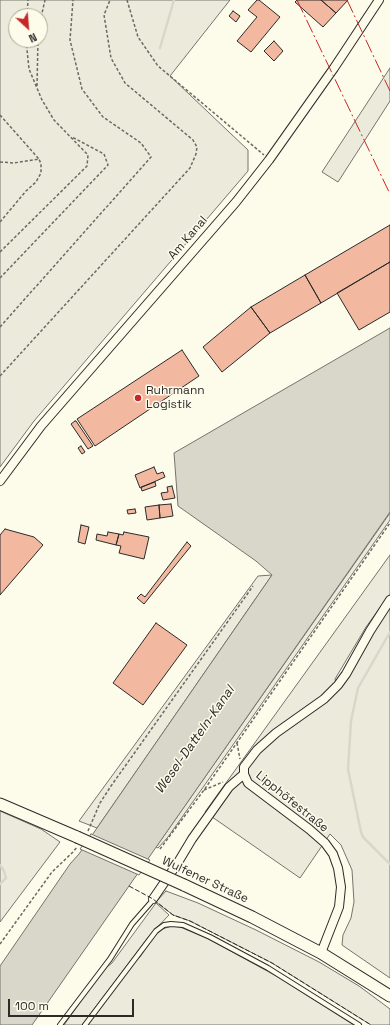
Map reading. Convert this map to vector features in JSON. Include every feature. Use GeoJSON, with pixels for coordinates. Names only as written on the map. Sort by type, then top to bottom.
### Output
{"type":"FeatureCollection","features":[{"type":"Feature","properties":{"kind":"main road","name":"Wulfener Straße"},"geometry":{"type":"LineString","coordinates":[[0,804],[184,884],[252,917],[321,953],[390,996]]}},
{"type":"Feature","properties":{"kind":"street","name":"Am Kanal"},"geometry":{"type":"LineString","coordinates":[[0,480],[41,426],[236,202],[269,160],[334,68],[379,0]]}},
{"type":"Feature","properties":{"kind":"street","name":"Lipphöfestraße"},"geometry":{"type":"LineString","coordinates":[[321,953],[339,907],[341,887],[338,868],[333,854],[309,829],[248,783],[244,774],[244,767],[257,750],[287,725],[324,699],[338,685],[390,600]]}},
{"type":"Feature","properties":{"kind":"street"},"geometry":{"type":"LineString","coordinates":[[153,899],[161,890],[192,839],[229,787],[244,774]]}},
{"type":"Feature","properties":{"kind":"lane"},"geometry":{"type":"LineString","coordinates":[[60,1025],[110,959],[132,924],[153,899]]}},
{"type":"Feature","properties":{"kind":"lane"},"geometry":{"type":"LineString","coordinates":[[85,1025],[156,931],[171,924],[182,925],[268,968],[359,1025]]}},
{"type":"Feature","properties":{"kind":"path"},"geometry":{"type":"LineString","coordinates":[[0,327],[151,157],[141,143],[103,117],[82,89],[70,40],[73,0]]}},
{"type":"Feature","properties":{"kind":"path"},"geometry":{"type":"LineString","coordinates":[[0,376],[190,168],[196,154],[197,147],[193,140],[125,84],[111,58],[104,15],[110,0]]}},
{"type":"Feature","properties":{"kind":"path"},"geometry":{"type":"LineString","coordinates":[[127,0],[138,37],[158,66],[269,160]]}},
{"type":"Feature","properties":{"kind":"path"},"geometry":{"type":"LineString","coordinates":[[0,252],[87,166],[88,155],[54,120],[42,100],[29,69],[27,48]]}},
{"type":"Feature","properties":{"kind":"path"},"geometry":{"type":"LineString","coordinates":[[37,88],[38,48]]}},
{"type":"Feature","properties":{"kind":"path"},"geometry":{"type":"LineString","coordinates":[[0,115],[39,159],[41,164],[41,174],[36,182],[26,191],[0,222]]}},
{"type":"Feature","properties":{"kind":"path"},"geometry":{"type":"LineString","coordinates":[[0,278],[108,165],[104,154],[70,136]]}},
{"type":"Feature","properties":{"kind":"path"},"geometry":{"type":"LineString","coordinates":[[0,162],[14,163],[39,159]]}},
{"type":"Feature","properties":{"kind":"path"},"geometry":{"type":"LineString","coordinates":[[160,849],[204,790],[390,523]]}},
{"type":"Feature","properties":{"kind":"path"},"geometry":{"type":"LineString","coordinates":[[0,944],[52,872],[73,852],[92,824],[100,803],[111,786],[253,586]]}},
{"type":"Feature","properties":{"kind":"shaded area"},"geometry":{"type":"Polygon","coordinates":[[[0,0],[230,0],[170,76],[248,150],[248,171],[34,421],[0,467],[0,0]]]}},
{"type":"Feature","properties":{"kind":"shaded area"},"geometry":{"type":"Polygon","coordinates":[[[390,68],[390,101],[338,182],[322,172],[390,68]]]}},
{"type":"Feature","properties":{"kind":"shaded area"},"geometry":{"type":"Polygon","coordinates":[[[390,513],[390,520],[235,742],[168,837],[158,848],[156,847],[390,513]]]}},
{"type":"Feature","properties":{"kind":"shaded area"},"geometry":{"type":"Polygon","coordinates":[[[390,555],[390,594],[366,627],[335,679],[338,689],[390,602],[390,978],[342,945],[343,935],[351,918],[354,902],[352,870],[341,845],[330,834],[300,878],[205,812],[390,555]]]}},
{"type":"Feature","properties":{"kind":"shaded area"},"geometry":{"type":"Polygon","coordinates":[[[272,575],[97,828],[79,821],[258,576],[272,575]]]}},
{"type":"Feature","properties":{"kind":"shaded area"},"geometry":{"type":"Polygon","coordinates":[[[0,811],[41,829],[60,842],[0,922],[0,811]]]}},
{"type":"Feature","properties":{"kind":"shaded area"},"geometry":{"type":"Polygon","coordinates":[[[166,891],[198,903],[319,962],[359,986],[390,1009],[390,1025],[371,1025],[272,963],[190,921],[173,915],[156,902],[166,891]]]}},
{"type":"Feature","properties":{"kind":"shaded area"},"geometry":{"type":"Polygon","coordinates":[[[156,903],[169,915],[149,936],[82,1025],[64,1025],[103,970],[112,963],[156,903]]]}},
{"type":"Feature","properties":{"kind":"shaded area"},"geometry":{"type":"Polygon","coordinates":[[[172,926],[180,927],[209,939],[278,977],[354,1025],[87,1025],[135,961],[140,957],[154,936],[162,929],[172,926]]]}},
{"type":"Feature","properties":{"kind":"water","name":"Wesel-Datteln-Kanal"},"geometry":{"type":"Polygon","coordinates":[[[390,328],[390,512],[32,1025],[0,1025],[0,966],[272,575],[256,561],[178,506],[174,453],[390,328]]]}},
{"type":"Feature","properties":{"kind":"pier"},"geometry":{"type":"Polygon","coordinates":[[[91,834],[150,860],[139,875],[80,849],[91,834]]]}},
{"type":"Feature","properties":{"kind":"building"},"geometry":{"type":"Polygon","coordinates":[[[257,0],[280,17],[251,52],[237,41],[257,17],[248,10],[257,0]]]}},
{"type":"Feature","properties":{"kind":"building"},"geometry":{"type":"Polygon","coordinates":[[[297,0],[321,0],[336,13],[323,27],[295,2],[297,0]]]}},
{"type":"Feature","properties":{"kind":"building"},"geometry":{"type":"Polygon","coordinates":[[[321,0],[348,0],[336,13],[321,0]]]}},
{"type":"Feature","properties":{"kind":"building"},"geometry":{"type":"Polygon","coordinates":[[[233,11],[240,16],[236,22],[229,16],[233,11]]]}},
{"type":"Feature","properties":{"kind":"building"},"geometry":{"type":"Polygon","coordinates":[[[274,41],[283,51],[274,61],[264,51],[274,41]]]}},
{"type":"Feature","properties":{"kind":"building"},"geometry":{"type":"Polygon","coordinates":[[[390,225],[390,262],[321,303],[305,275],[390,225]]]}},
{"type":"Feature","properties":{"kind":"building"},"geometry":{"type":"Polygon","coordinates":[[[390,262],[390,312],[359,330],[337,293],[390,262]]]}},
{"type":"Feature","properties":{"kind":"building"},"geometry":{"type":"Polygon","coordinates":[[[305,275],[321,303],[270,333],[251,307],[305,275]]]}},
{"type":"Feature","properties":{"kind":"building"},"geometry":{"type":"Polygon","coordinates":[[[251,307],[270,333],[222,372],[203,347],[251,307]]]}},
{"type":"Feature","properties":{"kind":"building","name":"Ruhrmann Logistik"},"geometry":{"type":"Polygon","coordinates":[[[182,350],[199,376],[95,446],[77,419],[182,350]]]}},
{"type":"Feature","properties":{"kind":"building"},"geometry":{"type":"Polygon","coordinates":[[[75,421],[93,446],[88,449],[71,424],[75,421]]]}},
{"type":"Feature","properties":{"kind":"building"},"geometry":{"type":"Polygon","coordinates":[[[81,446],[85,452],[82,454],[78,448],[81,446]]]}},
{"type":"Feature","properties":{"kind":"building"},"geometry":{"type":"Polygon","coordinates":[[[154,467],[157,474],[163,472],[165,477],[140,488],[135,475],[154,467]]]}},
{"type":"Feature","properties":{"kind":"building"},"geometry":{"type":"Polygon","coordinates":[[[155,482],[156,486],[142,491],[141,487],[155,482]]]}},
{"type":"Feature","properties":{"kind":"building"},"geometry":{"type":"Polygon","coordinates":[[[172,486],[175,498],[163,500],[161,493],[168,492],[167,487],[172,486]]]}},
{"type":"Feature","properties":{"kind":"building"},"geometry":{"type":"Polygon","coordinates":[[[171,504],[173,516],[160,518],[159,505],[171,504]]]}},
{"type":"Feature","properties":{"kind":"building"},"geometry":{"type":"Polygon","coordinates":[[[159,505],[160,518],[147,520],[145,507],[159,505]]]}},
{"type":"Feature","properties":{"kind":"building"},"geometry":{"type":"Polygon","coordinates":[[[135,509],[136,513],[128,514],[127,510],[135,509]]]}},
{"type":"Feature","properties":{"kind":"building"},"geometry":{"type":"Polygon","coordinates":[[[81,525],[89,527],[85,544],[78,542],[81,525]]]}},
{"type":"Feature","properties":{"kind":"building"},"geometry":{"type":"Polygon","coordinates":[[[5,529],[34,537],[43,545],[0,595],[0,535],[5,529]]]}},
{"type":"Feature","properties":{"kind":"building"},"geometry":{"type":"Polygon","coordinates":[[[108,532],[119,534],[116,545],[96,540],[97,534],[107,536],[108,532]]]}},
{"type":"Feature","properties":{"kind":"building"},"geometry":{"type":"Polygon","coordinates":[[[124,532],[149,537],[144,559],[119,553],[121,546],[116,545],[119,534],[123,535],[124,532]]]}},
{"type":"Feature","properties":{"kind":"building"},"geometry":{"type":"Polygon","coordinates":[[[187,542],[191,546],[144,604],[137,598],[141,594],[145,597],[187,542]]]}},
{"type":"Feature","properties":{"kind":"building"},"geometry":{"type":"Polygon","coordinates":[[[156,623],[187,645],[143,705],[113,683],[156,623]]]}},
{"type":"Feature","properties":{"kind":"waterway"},"geometry":{"type":"LineString","coordinates":[[160,48],[174,0]]}},
{"type":"Feature","properties":{"kind":"waterway"},"geometry":{"type":"LineString","coordinates":[[390,632],[358,688],[351,721],[348,769],[363,837],[390,864]]}},
{"type":"Feature","properties":{"kind":"waterway"},"geometry":{"type":"LineString","coordinates":[[0,865],[6,878],[0,884]]}},
{"type":"Feature","properties":{"kind":"fence"},"geometry":{"type":"LineString","coordinates":[[129,886],[153,899],[173,915],[190,921],[272,963],[371,1025]]}},
{"type":"Feature","properties":{"kind":"power"},"geometry":{"type":"LineString","coordinates":[[297,0],[390,194]]}},
{"type":"Feature","properties":{"kind":"power"},"geometry":{"type":"LineString","coordinates":[[347,0],[390,91]]}},
{"type":"Feature","properties":{"kind":"place","name":"Ruhrmann Logistik"},"geometry":{"type":"Point","coordinates":[138,398]}}]}
